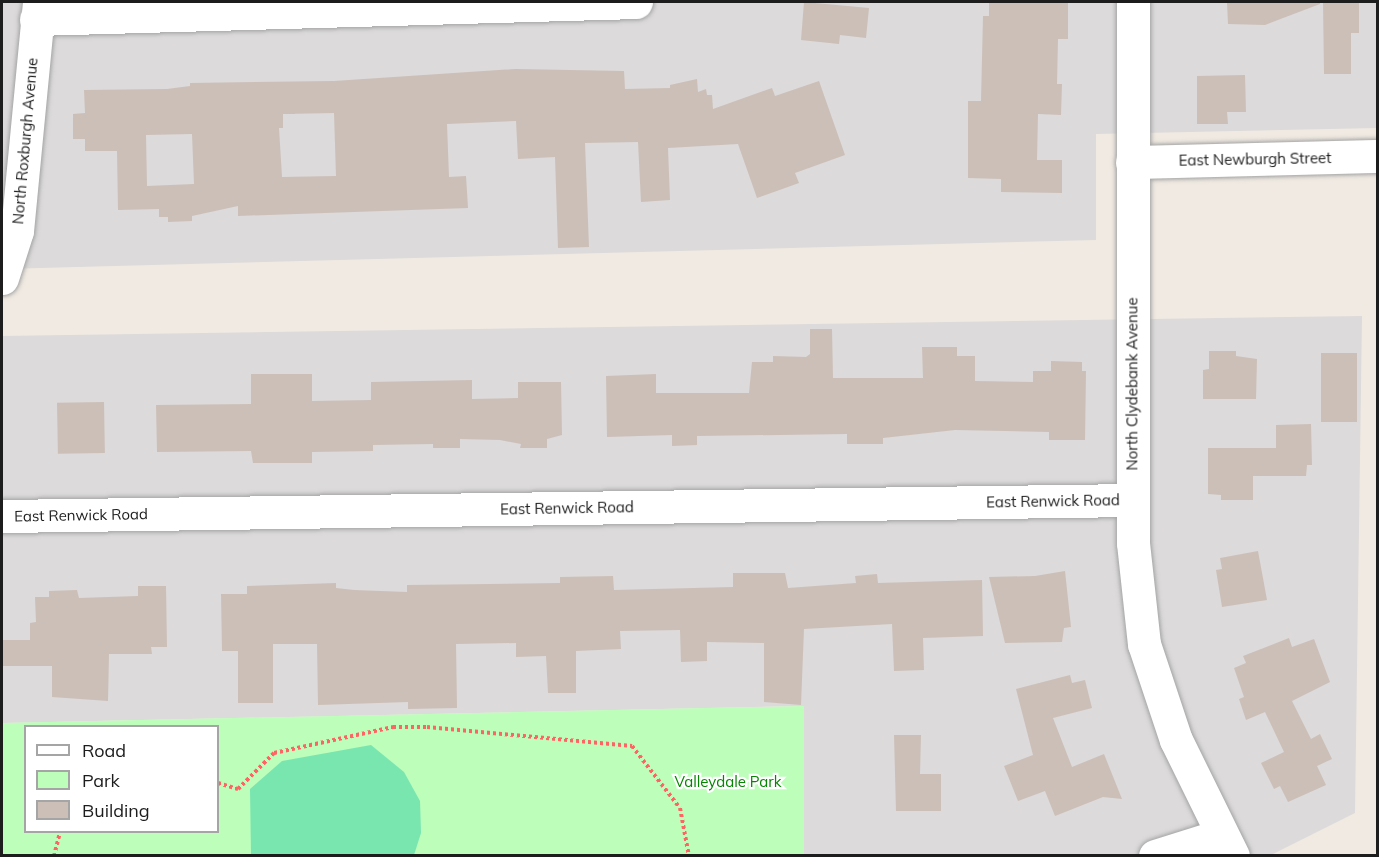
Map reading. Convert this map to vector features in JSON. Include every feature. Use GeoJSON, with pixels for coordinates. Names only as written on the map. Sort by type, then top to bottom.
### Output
{"type":"FeatureCollection","features":[{"type":"Feature","properties":{"kind":"street"},"geometry":{"type":"LineString","coordinates":[[38,10],[636,2]]}},
{"type":"Feature","properties":{"kind":"street","name":"North Clydebank Avenue"},"geometry":{"type":"LineString","coordinates":[[1133,2],[1132,500],[1144,644],[1176,740],[1227,845]]}},
{"type":"Feature","properties":{"kind":"street","name":"North Roxburgh Avenue"},"geometry":{"type":"LineString","coordinates":[[2,278],[17,231],[38,10]]}},
{"type":"Feature","properties":{"kind":"street","name":"East Newburgh Street"},"geometry":{"type":"LineString","coordinates":[[1132,162],[1377,156]]}},
{"type":"Feature","properties":{"kind":"street","name":"East Renwick Road"},"geometry":{"type":"LineString","coordinates":[[2,516],[1132,500]]}},
{"type":"Feature","properties":{"kind":"street"},"geometry":{"type":"LineString","coordinates":[[1155,855],[1227,845]]}},
{"type":"Feature","properties":{"kind":"path"},"geometry":{"type":"LineString","coordinates":[[219,783],[238,789],[274,753],[393,727],[426,727],[632,746],[680,808],[689,855]]}},
{"type":"Feature","properties":{"kind":"path"},"geometry":{"type":"LineString","coordinates":[[54,855],[60,833]]}},
{"type":"Feature","properties":{"kind":"shaded area"},"geometry":{"type":"Polygon","coordinates":[[[2,2],[1377,2],[1377,128],[1096,134],[1096,240],[2,269],[2,2]]]}},
{"type":"Feature","properties":{"kind":"shaded area"},"geometry":{"type":"Polygon","coordinates":[[[1362,316],[1355,813],[1271,855],[804,855],[803,706],[2,723],[2,336],[1362,316]]]}},
{"type":"Feature","properties":{"kind":"green space","name":"Valleydale Park"},"geometry":{"type":"Polygon","coordinates":[[[804,706],[804,855],[2,855],[2,723],[804,706]]]}},
{"type":"Feature","properties":{"kind":"green space"},"geometry":{"type":"Polygon","coordinates":[[[371,745],[404,772],[420,801],[421,833],[414,855],[251,855],[250,789],[282,761],[371,745]]]}},
{"type":"Feature","properties":{"kind":"building"},"geometry":{"type":"Polygon","coordinates":[[[804,2],[869,8],[866,38],[840,35],[839,44],[801,40],[804,2]]]}},
{"type":"Feature","properties":{"kind":"building"},"geometry":{"type":"Polygon","coordinates":[[[989,2],[1068,2],[1068,39],[1058,39],[1057,84],[1062,84],[1061,115],[1038,114],[1037,160],[1062,160],[1062,193],[1001,192],[1001,179],[968,178],[968,101],[981,101],[983,16],[989,16],[989,2]]]}},
{"type":"Feature","properties":{"kind":"building"},"geometry":{"type":"Polygon","coordinates":[[[1227,2],[1320,2],[1320,4],[1265,25],[1228,24],[1227,2]]]}},
{"type":"Feature","properties":{"kind":"building"},"geometry":{"type":"Polygon","coordinates":[[[1323,2],[1359,2],[1359,33],[1351,33],[1351,74],[1324,74],[1323,2]]]}},
{"type":"Feature","properties":{"kind":"building"},"geometry":{"type":"Polygon","coordinates":[[[515,69],[624,71],[625,89],[670,88],[670,85],[697,79],[698,92],[706,89],[707,95],[712,95],[713,109],[772,88],[775,96],[819,81],[845,155],[795,173],[799,183],[757,198],[738,144],[668,148],[670,200],[641,202],[638,142],[585,143],[589,247],[558,248],[555,157],[518,159],[516,121],[447,124],[449,177],[466,176],[468,208],[238,216],[238,206],[192,216],[192,221],[168,222],[168,217],[159,217],[159,209],[118,210],[117,151],[85,151],[85,139],[73,139],[73,114],[85,113],[84,90],[167,89],[190,86],[190,83],[334,81],[515,69]],[[334,113],[283,114],[283,128],[279,128],[282,177],[336,176],[334,113]],[[192,134],[146,135],[147,186],[194,184],[192,134]]]}},
{"type":"Feature","properties":{"kind":"building"},"geometry":{"type":"Polygon","coordinates":[[[1245,75],[1246,112],[1227,112],[1228,124],[1197,124],[1197,76],[1245,75]]]}},
{"type":"Feature","properties":{"kind":"building"},"geometry":{"type":"Polygon","coordinates":[[[810,329],[832,329],[833,378],[923,378],[922,347],[957,347],[957,356],[975,356],[975,381],[1033,382],[1033,371],[1051,371],[1051,361],[1082,362],[1082,371],[1086,371],[1085,440],[1049,440],[1049,432],[955,430],[883,438],[883,444],[847,444],[847,434],[697,436],[697,445],[672,446],[672,435],[607,437],[606,376],[656,374],[656,393],[749,393],[752,362],[773,362],[773,356],[806,357],[810,354],[810,329]]]}},
{"type":"Feature","properties":{"kind":"building"},"geometry":{"type":"Polygon","coordinates":[[[1209,351],[1236,351],[1236,356],[1257,359],[1256,399],[1203,399],[1203,370],[1209,369],[1209,351]]]}},
{"type":"Feature","properties":{"kind":"building"},"geometry":{"type":"Polygon","coordinates":[[[1321,353],[1357,353],[1357,422],[1321,422],[1321,353]]]}},
{"type":"Feature","properties":{"kind":"building"},"geometry":{"type":"Polygon","coordinates":[[[251,374],[312,374],[312,401],[371,400],[371,382],[472,380],[472,399],[518,398],[518,382],[561,382],[562,435],[547,439],[547,448],[520,448],[521,444],[500,440],[460,439],[460,448],[433,448],[433,444],[373,445],[373,451],[312,452],[312,463],[253,463],[251,451],[157,452],[156,405],[251,404],[251,374]]]}},
{"type":"Feature","properties":{"kind":"building"},"geometry":{"type":"Polygon","coordinates":[[[104,402],[105,453],[58,454],[57,403],[104,402]]]}},
{"type":"Feature","properties":{"kind":"building"},"geometry":{"type":"Polygon","coordinates":[[[1311,424],[1312,465],[1307,465],[1306,476],[1253,476],[1253,500],[1221,500],[1221,495],[1208,494],[1208,448],[1276,448],[1276,425],[1311,424]]]}},
{"type":"Feature","properties":{"kind":"building"},"geometry":{"type":"Polygon","coordinates":[[[1258,551],[1267,600],[1222,607],[1216,570],[1222,569],[1220,558],[1258,551]]]}},
{"type":"Feature","properties":{"kind":"building"},"geometry":{"type":"Polygon","coordinates":[[[1065,571],[1071,627],[1064,628],[1062,642],[1005,643],[989,577],[1035,576],[1065,571]]]}},
{"type":"Feature","properties":{"kind":"building"},"geometry":{"type":"Polygon","coordinates":[[[733,573],[785,573],[788,588],[856,583],[855,576],[877,574],[878,583],[982,580],[983,636],[923,638],[924,670],[894,671],[892,624],[804,629],[801,705],[764,702],[764,643],[707,642],[707,661],[681,662],[680,630],[620,631],[621,649],[576,651],[576,693],[548,693],[546,656],[516,657],[516,643],[456,644],[457,708],[408,709],[408,702],[318,705],[317,644],[273,644],[273,703],[238,703],[238,651],[222,651],[221,594],[247,594],[247,586],[336,583],[336,588],[407,592],[407,585],[560,583],[560,577],[613,576],[614,590],[733,587],[733,573]]]}},
{"type":"Feature","properties":{"kind":"building"},"geometry":{"type":"Polygon","coordinates":[[[138,586],[166,586],[167,647],[151,647],[152,654],[109,654],[108,701],[52,697],[52,666],[2,666],[2,640],[30,640],[30,623],[36,622],[35,597],[49,597],[49,591],[77,590],[79,598],[138,596],[138,586]]]}},
{"type":"Feature","properties":{"kind":"building"},"geometry":{"type":"Polygon","coordinates":[[[1289,638],[1292,647],[1314,639],[1330,682],[1292,701],[1311,739],[1320,734],[1332,759],[1317,766],[1326,785],[1288,802],[1280,786],[1274,789],[1261,763],[1284,752],[1265,712],[1246,720],[1239,699],[1244,697],[1234,668],[1246,663],[1243,656],[1289,638]]]}},
{"type":"Feature","properties":{"kind":"building"},"geometry":{"type":"Polygon","coordinates":[[[1070,675],[1072,683],[1085,680],[1092,708],[1053,718],[1072,767],[1104,754],[1122,799],[1103,797],[1055,816],[1045,791],[1018,801],[1004,766],[1033,755],[1016,689],[1070,675]]]}},
{"type":"Feature","properties":{"kind":"building"},"geometry":{"type":"Polygon","coordinates":[[[894,735],[921,735],[920,774],[941,774],[941,811],[896,811],[894,735]]]}}]}
